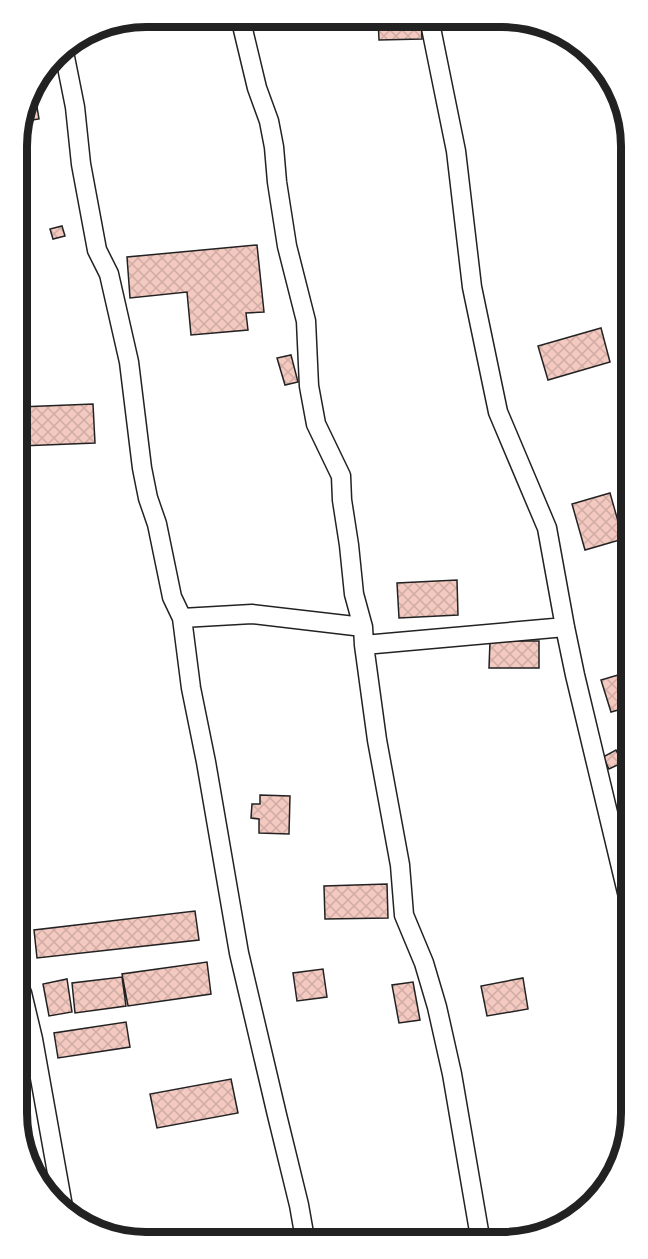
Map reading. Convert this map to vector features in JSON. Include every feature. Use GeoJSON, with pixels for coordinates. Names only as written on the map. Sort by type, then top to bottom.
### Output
{"type":"FeatureCollection","features":[{"type":"Feature","properties":{"kind":"street"},"geometry":{"type":"LineString","coordinates":[[242,27],[274,147],[277,182],[288,246],[306,321],[309,386],[316,424],[341,476],[354,594],[364,636],[377,740],[400,865],[404,915],[424,963],[437,1007],[452,1074],[479,1232]]}},
{"type":"Feature","properties":{"kind":"street"},"geometry":{"type":"LineString","coordinates":[[431,27],[456,151],[472,287],[498,412],[547,528],[575,675],[621,867]]}},
{"type":"Feature","properties":{"kind":"street"},"geometry":{"type":"LineString","coordinates":[[65,58],[97,250],[109,274],[129,363],[141,468],[157,524],[172,597],[182,618],[191,688],[239,952],[304,1232]]}},
{"type":"Feature","properties":{"kind":"street"},"geometry":{"type":"LineString","coordinates":[[182,618],[252,614],[364,636],[565,627]]}},
{"type":"Feature","properties":{"kind":"street"},"geometry":{"type":"LineString","coordinates":[[27,1034],[61,1195]]}},
{"type":"Feature","properties":{"kind":"building"},"geometry":{"type":"Polygon","coordinates":[[[378,27],[421,27],[422,39],[379,40],[378,27]]]}},
{"type":"Feature","properties":{"kind":"building"},"geometry":{"type":"Polygon","coordinates":[[[36,100],[39,119],[30,120],[36,100]]]}},
{"type":"Feature","properties":{"kind":"building"},"geometry":{"type":"Polygon","coordinates":[[[62,226],[65,236],[53,239],[50,229],[62,226]]]}},
{"type":"Feature","properties":{"kind":"building"},"geometry":{"type":"Polygon","coordinates":[[[257,245],[264,312],[246,313],[248,330],[191,335],[187,292],[130,298],[127,257],[257,245]]]}},
{"type":"Feature","properties":{"kind":"building"},"geometry":{"type":"Polygon","coordinates":[[[601,328],[610,362],[548,380],[538,346],[601,328]]]}},
{"type":"Feature","properties":{"kind":"building"},"geometry":{"type":"Polygon","coordinates":[[[291,355],[298,382],[285,385],[277,358],[291,355]]]}},
{"type":"Feature","properties":{"kind":"building"},"geometry":{"type":"Polygon","coordinates":[[[93,404],[95,443],[27,446],[27,407],[93,404]]]}},
{"type":"Feature","properties":{"kind":"building"},"geometry":{"type":"Polygon","coordinates":[[[610,493],[621,540],[585,550],[572,504],[610,493]]]}},
{"type":"Feature","properties":{"kind":"building"},"geometry":{"type":"Polygon","coordinates":[[[457,580],[458,615],[399,618],[397,583],[457,580]]]}},
{"type":"Feature","properties":{"kind":"building"},"geometry":{"type":"Polygon","coordinates":[[[490,641],[539,641],[539,668],[489,668],[490,641]]]}},
{"type":"Feature","properties":{"kind":"building"},"geometry":{"type":"Polygon","coordinates":[[[621,674],[621,709],[611,712],[601,680],[621,674]]]}},
{"type":"Feature","properties":{"kind":"building"},"geometry":{"type":"Polygon","coordinates":[[[616,750],[621,763],[609,769],[603,757],[616,750]]]}},
{"type":"Feature","properties":{"kind":"building"},"geometry":{"type":"Polygon","coordinates":[[[260,795],[290,796],[289,834],[259,833],[259,819],[251,818],[252,804],[260,804],[260,795]]]}},
{"type":"Feature","properties":{"kind":"building"},"geometry":{"type":"Polygon","coordinates":[[[387,884],[388,918],[325,919],[324,886],[387,884]]]}},
{"type":"Feature","properties":{"kind":"building"},"geometry":{"type":"Polygon","coordinates":[[[195,911],[199,940],[37,958],[34,930],[195,911]]]}},
{"type":"Feature","properties":{"kind":"building"},"geometry":{"type":"Polygon","coordinates":[[[207,962],[211,994],[128,1006],[122,974],[207,962]]]}},
{"type":"Feature","properties":{"kind":"building"},"geometry":{"type":"Polygon","coordinates":[[[323,969],[327,997],[297,1001],[293,973],[323,969]]]}},
{"type":"Feature","properties":{"kind":"building"},"geometry":{"type":"Polygon","coordinates":[[[122,977],[126,1006],[75,1013],[72,983],[122,977]]]}},
{"type":"Feature","properties":{"kind":"building"},"geometry":{"type":"Polygon","coordinates":[[[523,978],[528,1009],[487,1016],[481,986],[523,978]]]}},
{"type":"Feature","properties":{"kind":"building"},"geometry":{"type":"Polygon","coordinates":[[[67,979],[72,1012],[49,1016],[43,984],[67,979]]]}},
{"type":"Feature","properties":{"kind":"building"},"geometry":{"type":"Polygon","coordinates":[[[413,982],[420,1020],[399,1023],[392,985],[413,982]]]}},
{"type":"Feature","properties":{"kind":"building"},"geometry":{"type":"Polygon","coordinates":[[[126,1022],[130,1047],[58,1058],[54,1033],[126,1022]]]}},
{"type":"Feature","properties":{"kind":"building"},"geometry":{"type":"Polygon","coordinates":[[[231,1079],[238,1113],[157,1128],[150,1094],[231,1079]]]}}]}
